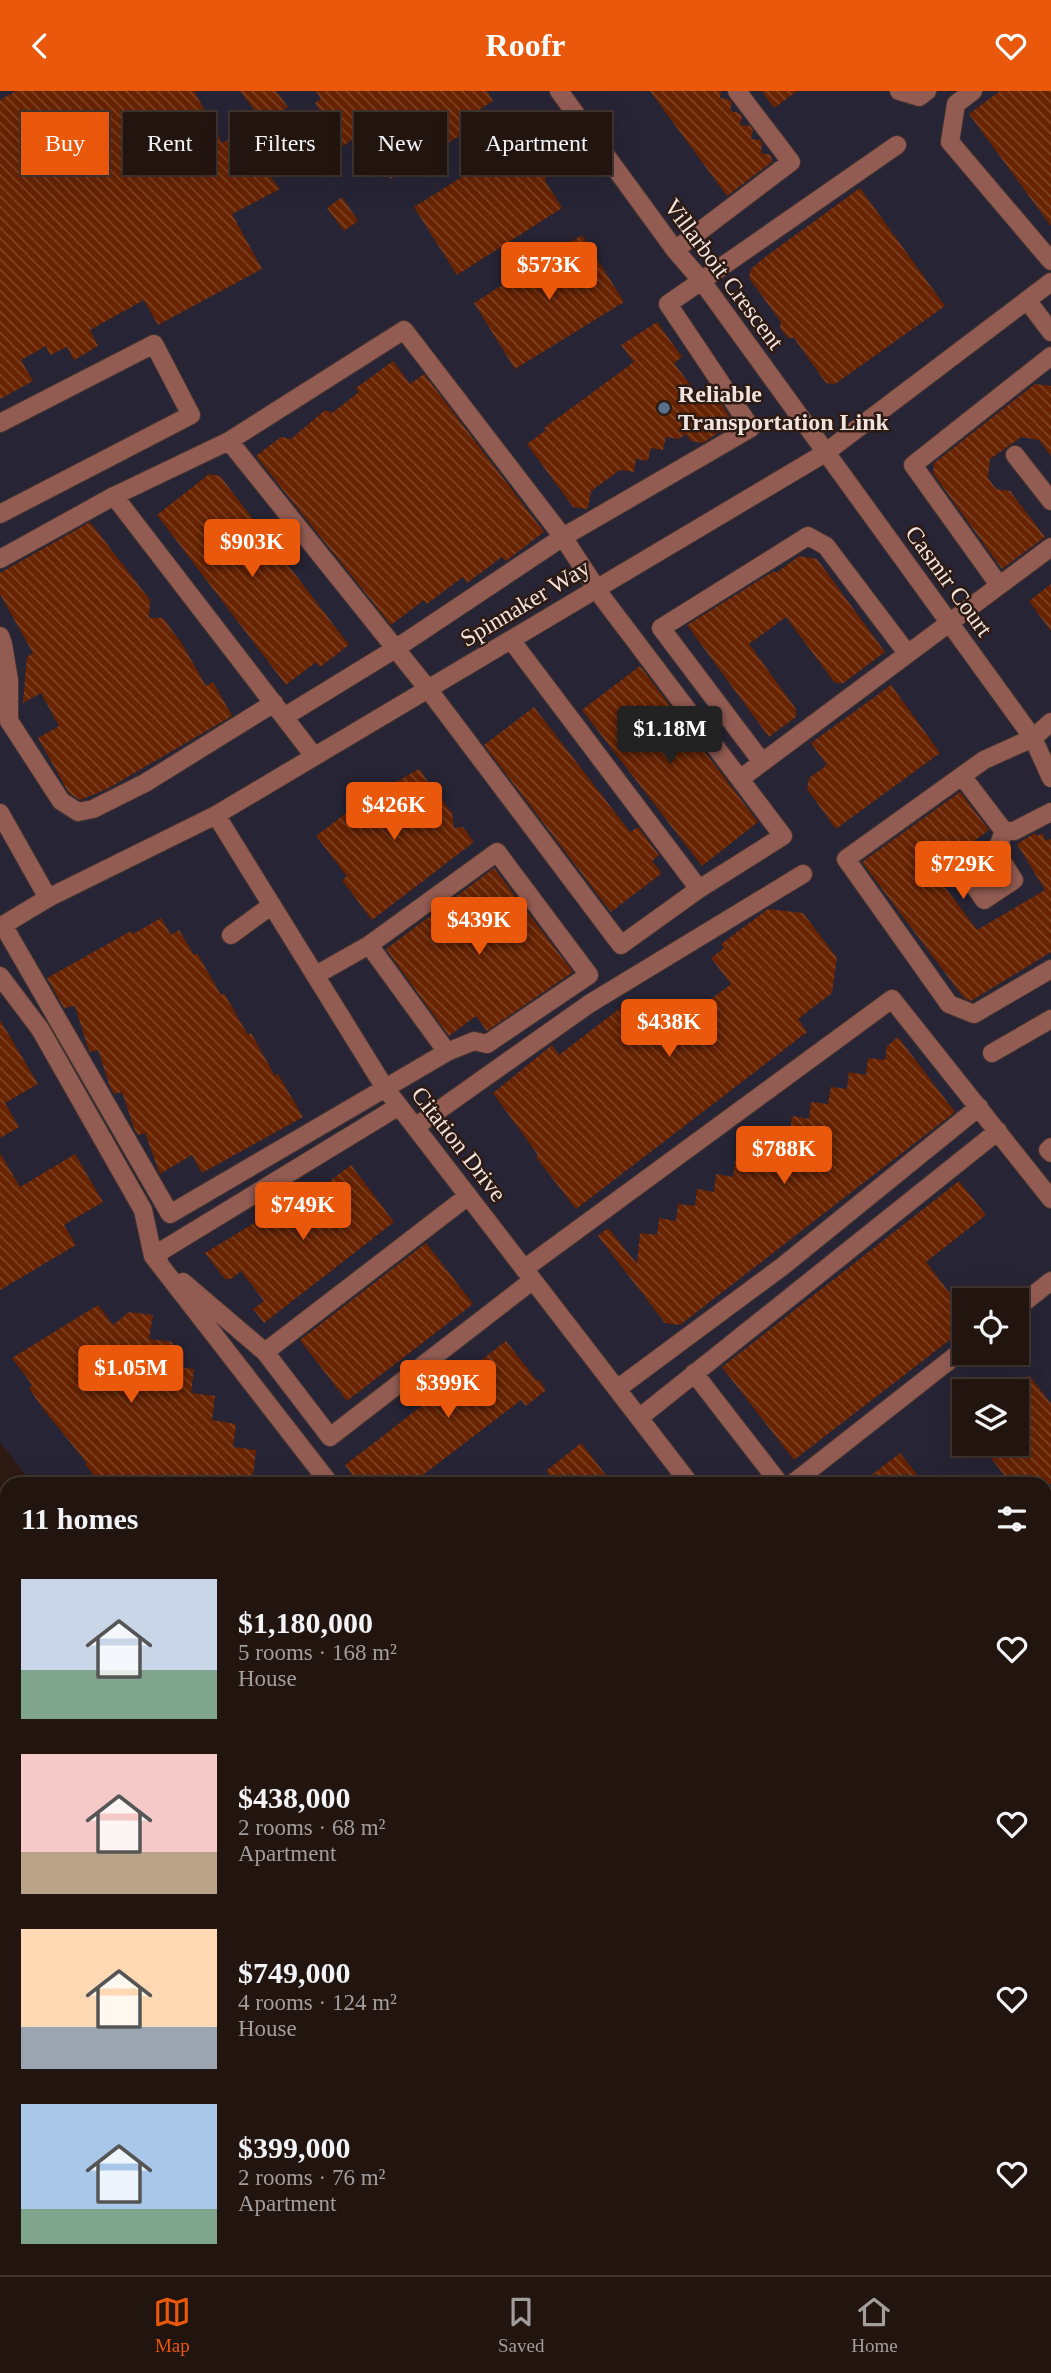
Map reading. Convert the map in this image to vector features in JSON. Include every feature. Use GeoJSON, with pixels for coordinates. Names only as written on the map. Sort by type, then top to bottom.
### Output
{"type":"FeatureCollection","features":[{"type":"Feature","properties":{"kind":"street","name":"Villarboit Crescent"},"geometry":{"type":"LineString","coordinates":[[559,91],[675,250],[701,280],[825,453]]}},
{"type":"Feature","properties":{"kind":"street"},"geometry":{"type":"LineString","coordinates":[[675,250],[791,162],[737,91]]}},
{"type":"Feature","properties":{"kind":"street"},"geometry":{"type":"LineString","coordinates":[[899,91],[919,97],[927,91]]}},
{"type":"Feature","properties":{"kind":"street"},"geometry":{"type":"LineString","coordinates":[[973,91],[956,104],[950,142],[1051,261]]}},
{"type":"Feature","properties":{"kind":"street"},"geometry":{"type":"LineString","coordinates":[[0,636],[4,644],[9,681],[4,724],[61,801],[78,812],[93,809],[145,783],[395,649],[563,537],[751,428],[668,304],[897,145]]}},
{"type":"Feature","properties":{"kind":"street","name":"Spinnaker Way"},"geometry":{"type":"LineString","coordinates":[[1,926],[48,898],[216,815],[825,453],[1051,282]]}},
{"type":"Feature","properties":{"kind":"street"},"geometry":{"type":"LineString","coordinates":[[1027,300],[1051,332]]}},
{"type":"Feature","properties":{"kind":"street"},"geometry":{"type":"LineString","coordinates":[[0,559],[114,496],[229,440],[404,331],[563,537],[596,589],[783,836],[699,889],[621,945],[428,689],[229,440]]}},
{"type":"Feature","properties":{"kind":"street"},"geometry":{"type":"LineString","coordinates":[[0,423],[154,344],[191,415],[0,514]]}},
{"type":"Feature","properties":{"kind":"street"},"geometry":{"type":"LineString","coordinates":[[999,585],[913,465],[1051,356]]}},
{"type":"Feature","properties":{"kind":"street","name":"Casmir Court"},"geometry":{"type":"LineString","coordinates":[[825,453],[1033,738]]}},
{"type":"Feature","properties":{"kind":"street"},"geometry":{"type":"LineString","coordinates":[[1014,455],[1051,501]]}},
{"type":"Feature","properties":{"kind":"street"},"geometry":{"type":"LineString","coordinates":[[114,496],[314,756]]}},
{"type":"Feature","properties":{"kind":"street"},"geometry":{"type":"LineString","coordinates":[[762,762],[661,628],[808,536],[825,546],[907,653]]}},
{"type":"Feature","properties":{"kind":"street"},"geometry":{"type":"LineString","coordinates":[[740,779],[1051,547]]}},
{"type":"Feature","properties":{"kind":"street"},"geometry":{"type":"LineString","coordinates":[[511,640],[699,889]]}},
{"type":"Feature","properties":{"kind":"street"},"geometry":{"type":"LineString","coordinates":[[1051,722],[1033,738],[984,760],[846,859],[949,1004],[974,1014],[1051,969]]}},
{"type":"Feature","properties":{"kind":"street"},"geometry":{"type":"LineString","coordinates":[[1033,738],[1051,751]]}},
{"type":"Feature","properties":{"kind":"street"},"geometry":{"type":"LineString","coordinates":[[1033,738],[1051,778]]}},
{"type":"Feature","properties":{"kind":"street"},"geometry":{"type":"LineString","coordinates":[[962,776],[1004,831]]}},
{"type":"Feature","properties":{"kind":"street"},"geometry":{"type":"LineString","coordinates":[[1004,831],[1014,831],[1051,812]]}},
{"type":"Feature","properties":{"kind":"street"},"geometry":{"type":"LineString","coordinates":[[0,813],[48,898]]}},
{"type":"Feature","properties":{"kind":"street","name":"Citation Drive"},"geometry":{"type":"LineString","coordinates":[[216,815],[385,1088],[685,1477]]}},
{"type":"Feature","properties":{"kind":"street"},"geometry":{"type":"LineString","coordinates":[[996,852],[1004,831]]}},
{"type":"Feature","properties":{"kind":"street"},"geometry":{"type":"LineString","coordinates":[[1,926],[170,1215],[447,1052],[474,1041],[487,1044],[589,975],[497,852],[369,945],[316,975]]}},
{"type":"Feature","properties":{"kind":"street"},"geometry":{"type":"LineString","coordinates":[[415,1127],[589,1004],[803,874]]}},
{"type":"Feature","properties":{"kind":"street"},"geometry":{"type":"LineString","coordinates":[[231,935],[272,905]]}},
{"type":"Feature","properties":{"kind":"street"},"geometry":{"type":"LineString","coordinates":[[369,945],[447,1052]]}},
{"type":"Feature","properties":{"kind":"street"},"geometry":{"type":"LineString","coordinates":[[0,976],[40,1029],[143,1210],[153,1256],[325,1477]]}},
{"type":"Feature","properties":{"kind":"street"},"geometry":{"type":"LineString","coordinates":[[153,1256],[265,1352],[330,1437],[528,1275],[892,999],[1051,1199]]}},
{"type":"Feature","properties":{"kind":"street"},"geometry":{"type":"LineString","coordinates":[[992,1053],[1051,1019]]}},
{"type":"Feature","properties":{"kind":"street"},"geometry":{"type":"LineString","coordinates":[[153,1256],[399,1106]]}},
{"type":"Feature","properties":{"kind":"street"},"geometry":{"type":"LineString","coordinates":[[617,1389],[782,1266],[979,1107]]}},
{"type":"Feature","properties":{"kind":"street"},"geometry":{"type":"LineString","coordinates":[[639,1418],[998,1132]]}},
{"type":"Feature","properties":{"kind":"street"},"geometry":{"type":"LineString","coordinates":[[1051,1147],[1048,1150],[1051,1153]]}},
{"type":"Feature","properties":{"kind":"street"},"geometry":{"type":"LineString","coordinates":[[265,1352],[468,1196]]}},
{"type":"Feature","properties":{"kind":"street"},"geometry":{"type":"LineString","coordinates":[[1029,1298],[1051,1281]]}},
{"type":"Feature","properties":{"kind":"street"},"geometry":{"type":"LineString","coordinates":[[801,1477],[952,1358]]}},
{"type":"Feature","properties":{"kind":"street"},"geometry":{"type":"LineString","coordinates":[[694,1373],[775,1477]]}},
{"type":"Feature","properties":{"kind":"shaded area"},"geometry":{"type":"Polygon","coordinates":[[[0,91],[1051,91],[1051,1477],[27,1477],[0,1442],[0,91]]]}},
{"type":"Feature","properties":{"kind":"building"},"geometry":{"type":"Polygon","coordinates":[[[16,91],[194,91],[205,112],[123,112],[123,175],[216,175],[216,132],[222,143],[230,139],[230,175],[269,175],[280,189],[232,214],[262,269],[158,325],[144,300],[90,330],[98,346],[74,360],[67,347],[50,355],[46,346],[21,360],[33,381],[0,399],[0,100],[16,91]]]}},
{"type":"Feature","properties":{"kind":"building"},"geometry":{"type":"Polygon","coordinates":[[[240,91],[276,91],[288,107],[281,112],[256,112],[240,91]]]}},
{"type":"Feature","properties":{"kind":"building"},"geometry":{"type":"Polygon","coordinates":[[[316,91],[487,91],[493,101],[476,112],[461,112],[461,135],[447,144],[447,112],[354,112],[354,138],[343,146],[340,141],[340,112],[321,112],[315,103],[321,99],[316,91]]]}},
{"type":"Feature","properties":{"kind":"building"},"geometry":{"type":"Polygon","coordinates":[[[650,91],[721,91],[720,98],[728,99],[732,103],[730,111],[742,116],[740,125],[750,126],[753,130],[751,139],[760,140],[761,153],[771,155],[772,162],[727,196],[650,91]]]}},
{"type":"Feature","properties":{"kind":"building"},"geometry":{"type":"Polygon","coordinates":[[[762,91],[797,91],[774,108],[762,91]]]}},
{"type":"Feature","properties":{"kind":"building"},"geometry":{"type":"Polygon","coordinates":[[[1000,91],[1051,91],[1051,226],[969,114],[1000,91]]]}},
{"type":"Feature","properties":{"kind":"building"},"geometry":{"type":"Polygon","coordinates":[[[465,175],[547,175],[545,181],[562,208],[457,275],[414,207],[465,175]]]}},
{"type":"Feature","properties":{"kind":"building"},"geometry":{"type":"Polygon","coordinates":[[[860,188],[945,306],[835,384],[826,383],[794,338],[788,338],[780,328],[781,322],[749,278],[751,269],[765,257],[860,188]]]}},
{"type":"Feature","properties":{"kind":"building"},"geometry":{"type":"Polygon","coordinates":[[[342,197],[358,221],[344,231],[327,208],[342,197]]]}},
{"type":"Feature","properties":{"kind":"building"},"geometry":{"type":"Polygon","coordinates":[[[582,235],[624,302],[515,369],[474,303],[582,235]]]}},
{"type":"Feature","properties":{"kind":"building"},"geometry":{"type":"Polygon","coordinates":[[[657,322],[682,357],[674,363],[700,398],[712,390],[729,416],[728,426],[703,443],[691,441],[686,434],[679,439],[666,437],[663,450],[651,448],[648,461],[636,459],[634,472],[620,470],[591,491],[588,509],[573,507],[527,444],[546,430],[544,428],[634,362],[621,345],[657,322]]]}},
{"type":"Feature","properties":{"kind":"building"},"geometry":{"type":"Polygon","coordinates":[[[393,361],[410,384],[424,374],[544,532],[506,561],[502,557],[467,583],[463,577],[427,604],[424,600],[391,625],[256,456],[281,437],[291,439],[325,410],[332,413],[359,392],[356,388],[393,361]]]}},
{"type":"Feature","properties":{"kind":"building"},"geometry":{"type":"Polygon","coordinates":[[[1035,384],[1051,386],[1051,456],[1039,440],[1021,437],[990,459],[988,478],[996,489],[1010,491],[1045,537],[1002,569],[933,473],[934,463],[1035,384]]]}},
{"type":"Feature","properties":{"kind":"building"},"geometry":{"type":"Polygon","coordinates":[[[209,474],[220,476],[349,645],[320,667],[316,662],[286,685],[157,515],[209,474]]]}},
{"type":"Feature","properties":{"kind":"building"},"geometry":{"type":"Polygon","coordinates":[[[90,522],[150,600],[149,618],[163,618],[182,644],[206,686],[213,682],[232,716],[107,789],[80,800],[69,793],[38,738],[59,726],[41,693],[23,703],[27,657],[33,653],[0,594],[0,573],[90,522]]]}},
{"type":"Feature","properties":{"kind":"building"},"geometry":{"type":"Polygon","coordinates":[[[799,556],[817,559],[885,652],[842,684],[834,682],[786,617],[749,644],[796,709],[796,717],[769,737],[687,625],[774,571],[776,573],[799,556]]]}},
{"type":"Feature","properties":{"kind":"building"},"geometry":{"type":"Polygon","coordinates":[[[1051,584],[1051,631],[1029,601],[1051,584]]]}},
{"type":"Feature","properties":{"kind":"building"},"geometry":{"type":"Polygon","coordinates":[[[640,666],[758,822],[702,866],[582,710],[640,666]]]}},
{"type":"Feature","properties":{"kind":"building"},"geometry":{"type":"Polygon","coordinates":[[[891,685],[940,753],[836,829],[807,789],[809,778],[827,765],[811,743],[891,685]]]}},
{"type":"Feature","properties":{"kind":"building"},"geometry":{"type":"Polygon","coordinates":[[[534,707],[630,832],[638,827],[659,855],[652,861],[662,873],[611,912],[484,745],[534,707]]]}},
{"type":"Feature","properties":{"kind":"building"},"geometry":{"type":"Polygon","coordinates":[[[419,769],[427,780],[429,796],[438,795],[452,813],[454,828],[463,827],[474,842],[372,920],[342,880],[347,876],[316,836],[361,802],[419,769]]]}},
{"type":"Feature","properties":{"kind":"building"},"geometry":{"type":"Polygon","coordinates":[[[960,792],[989,830],[933,871],[977,930],[1045,890],[1017,844],[1035,833],[1037,836],[1042,833],[1046,841],[1051,839],[1051,952],[971,1001],[964,998],[862,862],[960,792]]]}},
{"type":"Feature","properties":{"kind":"building"},"geometry":{"type":"Polygon","coordinates":[[[494,868],[573,972],[487,1031],[476,1016],[449,1036],[386,949],[494,868]]]}},
{"type":"Feature","properties":{"kind":"building"},"geometry":{"type":"Polygon","coordinates":[[[768,909],[803,913],[837,958],[832,993],[798,1019],[807,1032],[576,1209],[536,1157],[538,1155],[493,1093],[552,1045],[559,1055],[623,1006],[652,1044],[731,984],[711,958],[724,948],[721,944],[768,909]]]}},
{"type":"Feature","properties":{"kind":"building"},"geometry":{"type":"Polygon","coordinates":[[[161,918],[171,935],[179,930],[194,955],[197,953],[221,995],[224,993],[248,1035],[251,1033],[275,1076],[278,1074],[303,1117],[202,1173],[192,1155],[160,1174],[145,1133],[138,1135],[134,1128],[122,1092],[114,1094],[110,1087],[98,1050],[89,1051],[75,1006],[64,1008],[47,978],[131,931],[133,934],[161,918]]]}},
{"type":"Feature","properties":{"kind":"building"},"geometry":{"type":"Polygon","coordinates":[[[0,1020],[38,1084],[5,1103],[19,1127],[0,1138],[0,1020]]]}},
{"type":"Feature","properties":{"kind":"building"},"geometry":{"type":"Polygon","coordinates":[[[898,1037],[955,1112],[680,1325],[665,1323],[598,1236],[608,1228],[637,1264],[640,1233],[657,1235],[659,1218],[676,1221],[678,1204],[695,1206],[697,1189],[714,1192],[716,1174],[733,1177],[735,1160],[752,1162],[754,1145],[771,1148],[773,1131],[790,1133],[792,1116],[809,1119],[811,1102],[828,1104],[831,1087],[847,1089],[849,1072],[866,1075],[868,1058],[885,1060],[887,1046],[898,1037]]]}},
{"type":"Feature","properties":{"kind":"building"},"geometry":{"type":"Polygon","coordinates":[[[0,1153],[20,1187],[75,1154],[103,1202],[64,1225],[76,1245],[0,1290],[0,1153]]]}},
{"type":"Feature","properties":{"kind":"building"},"geometry":{"type":"Polygon","coordinates":[[[351,1165],[394,1222],[264,1323],[253,1309],[264,1301],[241,1271],[231,1279],[225,1279],[205,1253],[274,1211],[280,1219],[351,1165]]]}},
{"type":"Feature","properties":{"kind":"building"},"geometry":{"type":"Polygon","coordinates":[[[959,1181],[986,1215],[926,1262],[952,1296],[952,1338],[794,1460],[722,1367],[959,1181]]]}},
{"type":"Feature","properties":{"kind":"building"},"geometry":{"type":"Polygon","coordinates":[[[426,1243],[473,1304],[347,1401],[300,1340],[426,1243]]]}},
{"type":"Feature","properties":{"kind":"building"},"geometry":{"type":"Polygon","coordinates":[[[98,1305],[113,1325],[129,1312],[153,1315],[149,1339],[173,1342],[170,1366],[194,1369],[191,1393],[215,1396],[212,1420],[236,1424],[233,1447],[256,1450],[253,1477],[95,1477],[85,1464],[87,1463],[44,1410],[29,1388],[32,1386],[28,1379],[12,1358],[98,1305]]]}},
{"type":"Feature","properties":{"kind":"building"},"geometry":{"type":"Polygon","coordinates":[[[506,1341],[546,1390],[526,1406],[521,1400],[420,1477],[354,1477],[345,1465],[506,1341]]]}},
{"type":"Feature","properties":{"kind":"building"},"geometry":{"type":"Polygon","coordinates":[[[1029,1375],[1051,1404],[1051,1477],[1006,1477],[989,1456],[1029,1456],[1029,1379],[1024,1379],[1029,1375]]]}},
{"type":"Feature","properties":{"kind":"building"},"geometry":{"type":"Polygon","coordinates":[[[581,1443],[608,1477],[551,1477],[546,1471],[581,1443]]]}},
{"type":"Feature","properties":{"kind":"building"},"geometry":{"type":"Polygon","coordinates":[[[900,1453],[919,1477],[869,1477],[900,1453]]]}},
{"type":"Feature","properties":{"kind":"place","name":"Reliable Transportation Link"},"geometry":{"type":"Point","coordinates":[664,408]}}]}
